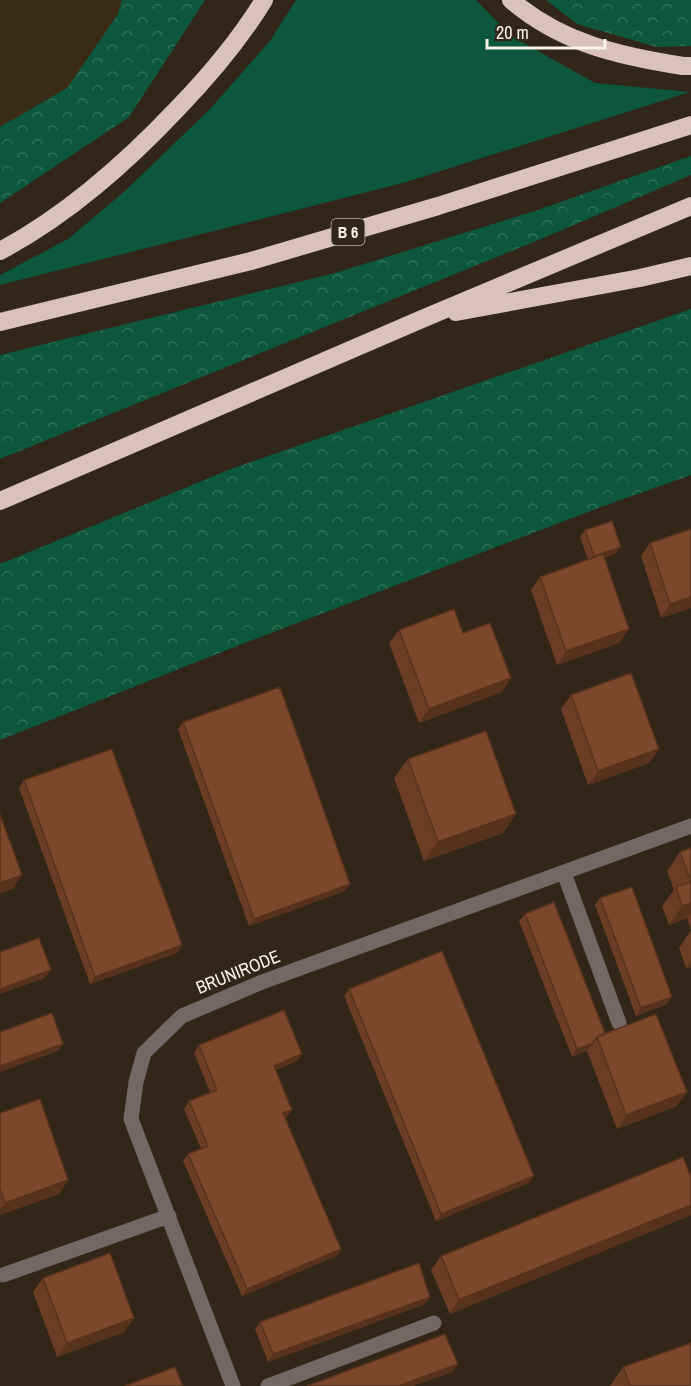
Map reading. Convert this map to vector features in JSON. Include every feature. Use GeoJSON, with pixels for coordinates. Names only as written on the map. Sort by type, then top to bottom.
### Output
{"type":"FeatureCollection","features":[{"type":"Feature","properties":{"kind":"highway"},"geometry":{"type":"LineString","coordinates":[[0,250],[26,237],[93,190],[155,132],[212,73],[264,0]]}},
{"type":"Feature","properties":{"kind":"highway"},"geometry":{"type":"LineString","coordinates":[[512,0],[530,16],[577,41],[632,58],[691,66]]}},
{"type":"Feature","properties":{"kind":"highway","name":"B 6"},"geometry":{"type":"LineString","coordinates":[[0,322],[251,261],[438,206],[691,125]]}},
{"type":"Feature","properties":{"kind":"highway"},"geometry":{"type":"LineString","coordinates":[[0,501],[691,206]]}},
{"type":"Feature","properties":{"kind":"highway"},"geometry":{"type":"LineString","coordinates":[[422,319],[640,278],[691,266]]}},
{"type":"Feature","properties":{"kind":"street","name":"BRUNIRODE"},"geometry":{"type":"LineString","coordinates":[[233,1386],[131,1119],[136,1082],[144,1053],[182,1016],[262,982],[691,826]]}},
{"type":"Feature","properties":{"kind":"street"},"geometry":{"type":"LineString","coordinates":[[564,873],[619,1023]]}},
{"type":"Feature","properties":{"kind":"street"},"geometry":{"type":"LineString","coordinates":[[3,1275],[169,1216]]}},
{"type":"Feature","properties":{"kind":"street"},"geometry":{"type":"LineString","coordinates":[[268,1386],[434,1323]]}},
{"type":"Feature","properties":{"kind":"shaded area"},"geometry":{"type":"Polygon","coordinates":[[[0,0],[148,0],[135,61],[0,157],[0,0]]]}},
{"type":"Feature","properties":{"kind":"green space"},"geometry":{"type":"Polygon","coordinates":[[[122,0],[205,0],[129,117],[0,203],[0,127],[67,88],[118,14],[122,0]]]}},
{"type":"Feature","properties":{"kind":"green space"},"geometry":{"type":"Polygon","coordinates":[[[296,0],[476,0],[511,36],[595,83],[690,92],[403,183],[0,285],[0,275],[68,239],[125,191],[210,109],[270,41],[296,0]]]}},
{"type":"Feature","properties":{"kind":"green space"},"geometry":{"type":"Polygon","coordinates":[[[546,0],[691,0],[691,46],[657,47],[577,24],[546,0]]]}},
{"type":"Feature","properties":{"kind":"green space"},"geometry":{"type":"Polygon","coordinates":[[[691,156],[691,175],[541,239],[0,459],[0,355],[335,273],[535,211],[691,156]]]}},
{"type":"Feature","properties":{"kind":"green space"},"geometry":{"type":"Polygon","coordinates":[[[691,309],[691,475],[242,644],[0,740],[0,564],[231,469],[691,309]]]}},
{"type":"Feature","properties":{"kind":"building"},"geometry":{"type":"Polygon","coordinates":[[[612,521],[621,547],[594,556],[585,530],[612,521]]]}},
{"type":"Feature","properties":{"kind":"building"},"geometry":{"type":"Polygon","coordinates":[[[691,529],[691,597],[670,604],[650,543],[691,529]]]}},
{"type":"Feature","properties":{"kind":"building"},"geometry":{"type":"Polygon","coordinates":[[[603,554],[629,629],[566,651],[540,577],[603,554]]]}},
{"type":"Feature","properties":{"kind":"building"},"geometry":{"type":"Polygon","coordinates":[[[454,609],[463,633],[490,623],[511,678],[429,709],[399,630],[454,609]]]}},
{"type":"Feature","properties":{"kind":"building"},"geometry":{"type":"Polygon","coordinates":[[[631,673],[659,749],[598,771],[571,695],[631,673]]]}},
{"type":"Feature","properties":{"kind":"building"},"geometry":{"type":"Polygon","coordinates":[[[280,687],[350,884],[254,919],[183,722],[280,687]]]}},
{"type":"Feature","properties":{"kind":"building"},"geometry":{"type":"Polygon","coordinates":[[[486,731],[516,814],[438,842],[408,759],[486,731]]]}},
{"type":"Feature","properties":{"kind":"building"},"geometry":{"type":"Polygon","coordinates":[[[112,749],[182,945],[95,977],[24,780],[112,749]]]}},
{"type":"Feature","properties":{"kind":"building"},"geometry":{"type":"Polygon","coordinates":[[[0,814],[22,875],[0,883],[0,814]]]}},
{"type":"Feature","properties":{"kind":"building"},"geometry":{"type":"Polygon","coordinates":[[[691,848],[691,882],[680,852],[691,848]]]}},
{"type":"Feature","properties":{"kind":"building"},"geometry":{"type":"Polygon","coordinates":[[[691,882],[691,903],[682,906],[676,887],[691,882]]]}},
{"type":"Feature","properties":{"kind":"building"},"geometry":{"type":"Polygon","coordinates":[[[632,887],[672,997],[641,1008],[600,898],[632,887]]]}},
{"type":"Feature","properties":{"kind":"building"},"geometry":{"type":"Polygon","coordinates":[[[554,902],[605,1033],[597,1037],[592,1044],[577,1049],[525,914],[554,902]]]}},
{"type":"Feature","properties":{"kind":"building"},"geometry":{"type":"Polygon","coordinates":[[[39,938],[51,970],[0,989],[0,952],[39,938]]]}},
{"type":"Feature","properties":{"kind":"building"},"geometry":{"type":"Polygon","coordinates":[[[442,951],[534,1176],[441,1214],[349,989],[442,951]]]}},
{"type":"Feature","properties":{"kind":"building"},"geometry":{"type":"Polygon","coordinates":[[[284,1010],[302,1054],[274,1066],[292,1110],[283,1113],[341,1249],[247,1289],[188,1154],[208,1146],[189,1101],[217,1090],[199,1045],[284,1010]]]}},
{"type":"Feature","properties":{"kind":"building"},"geometry":{"type":"Polygon","coordinates":[[[52,1013],[63,1044],[0,1066],[0,1032],[52,1013]]]}},
{"type":"Feature","properties":{"kind":"building"},"geometry":{"type":"Polygon","coordinates":[[[656,1014],[687,1092],[626,1115],[597,1037],[656,1014]]]}},
{"type":"Feature","properties":{"kind":"building"},"geometry":{"type":"Polygon","coordinates":[[[40,1099],[68,1180],[5,1203],[0,1189],[0,1113],[40,1099]]]}},
{"type":"Feature","properties":{"kind":"building"},"geometry":{"type":"Polygon","coordinates":[[[683,1157],[691,1177],[691,1205],[459,1300],[441,1256],[683,1157]]]}},
{"type":"Feature","properties":{"kind":"building"},"geometry":{"type":"Polygon","coordinates":[[[110,1253],[134,1318],[67,1343],[43,1278],[110,1253]]]}},
{"type":"Feature","properties":{"kind":"building"},"geometry":{"type":"Polygon","coordinates":[[[419,1263],[430,1297],[273,1354],[260,1322],[419,1263]]]}},
{"type":"Feature","properties":{"kind":"building"},"geometry":{"type":"Polygon","coordinates":[[[445,1334],[458,1364],[399,1386],[307,1386],[445,1334]]]}},
{"type":"Feature","properties":{"kind":"building"},"geometry":{"type":"Polygon","coordinates":[[[691,1343],[691,1386],[630,1386],[623,1367],[691,1343]]]}},
{"type":"Feature","properties":{"kind":"building"},"geometry":{"type":"Polygon","coordinates":[[[175,1367],[183,1386],[125,1386],[175,1367]]]}}]}
